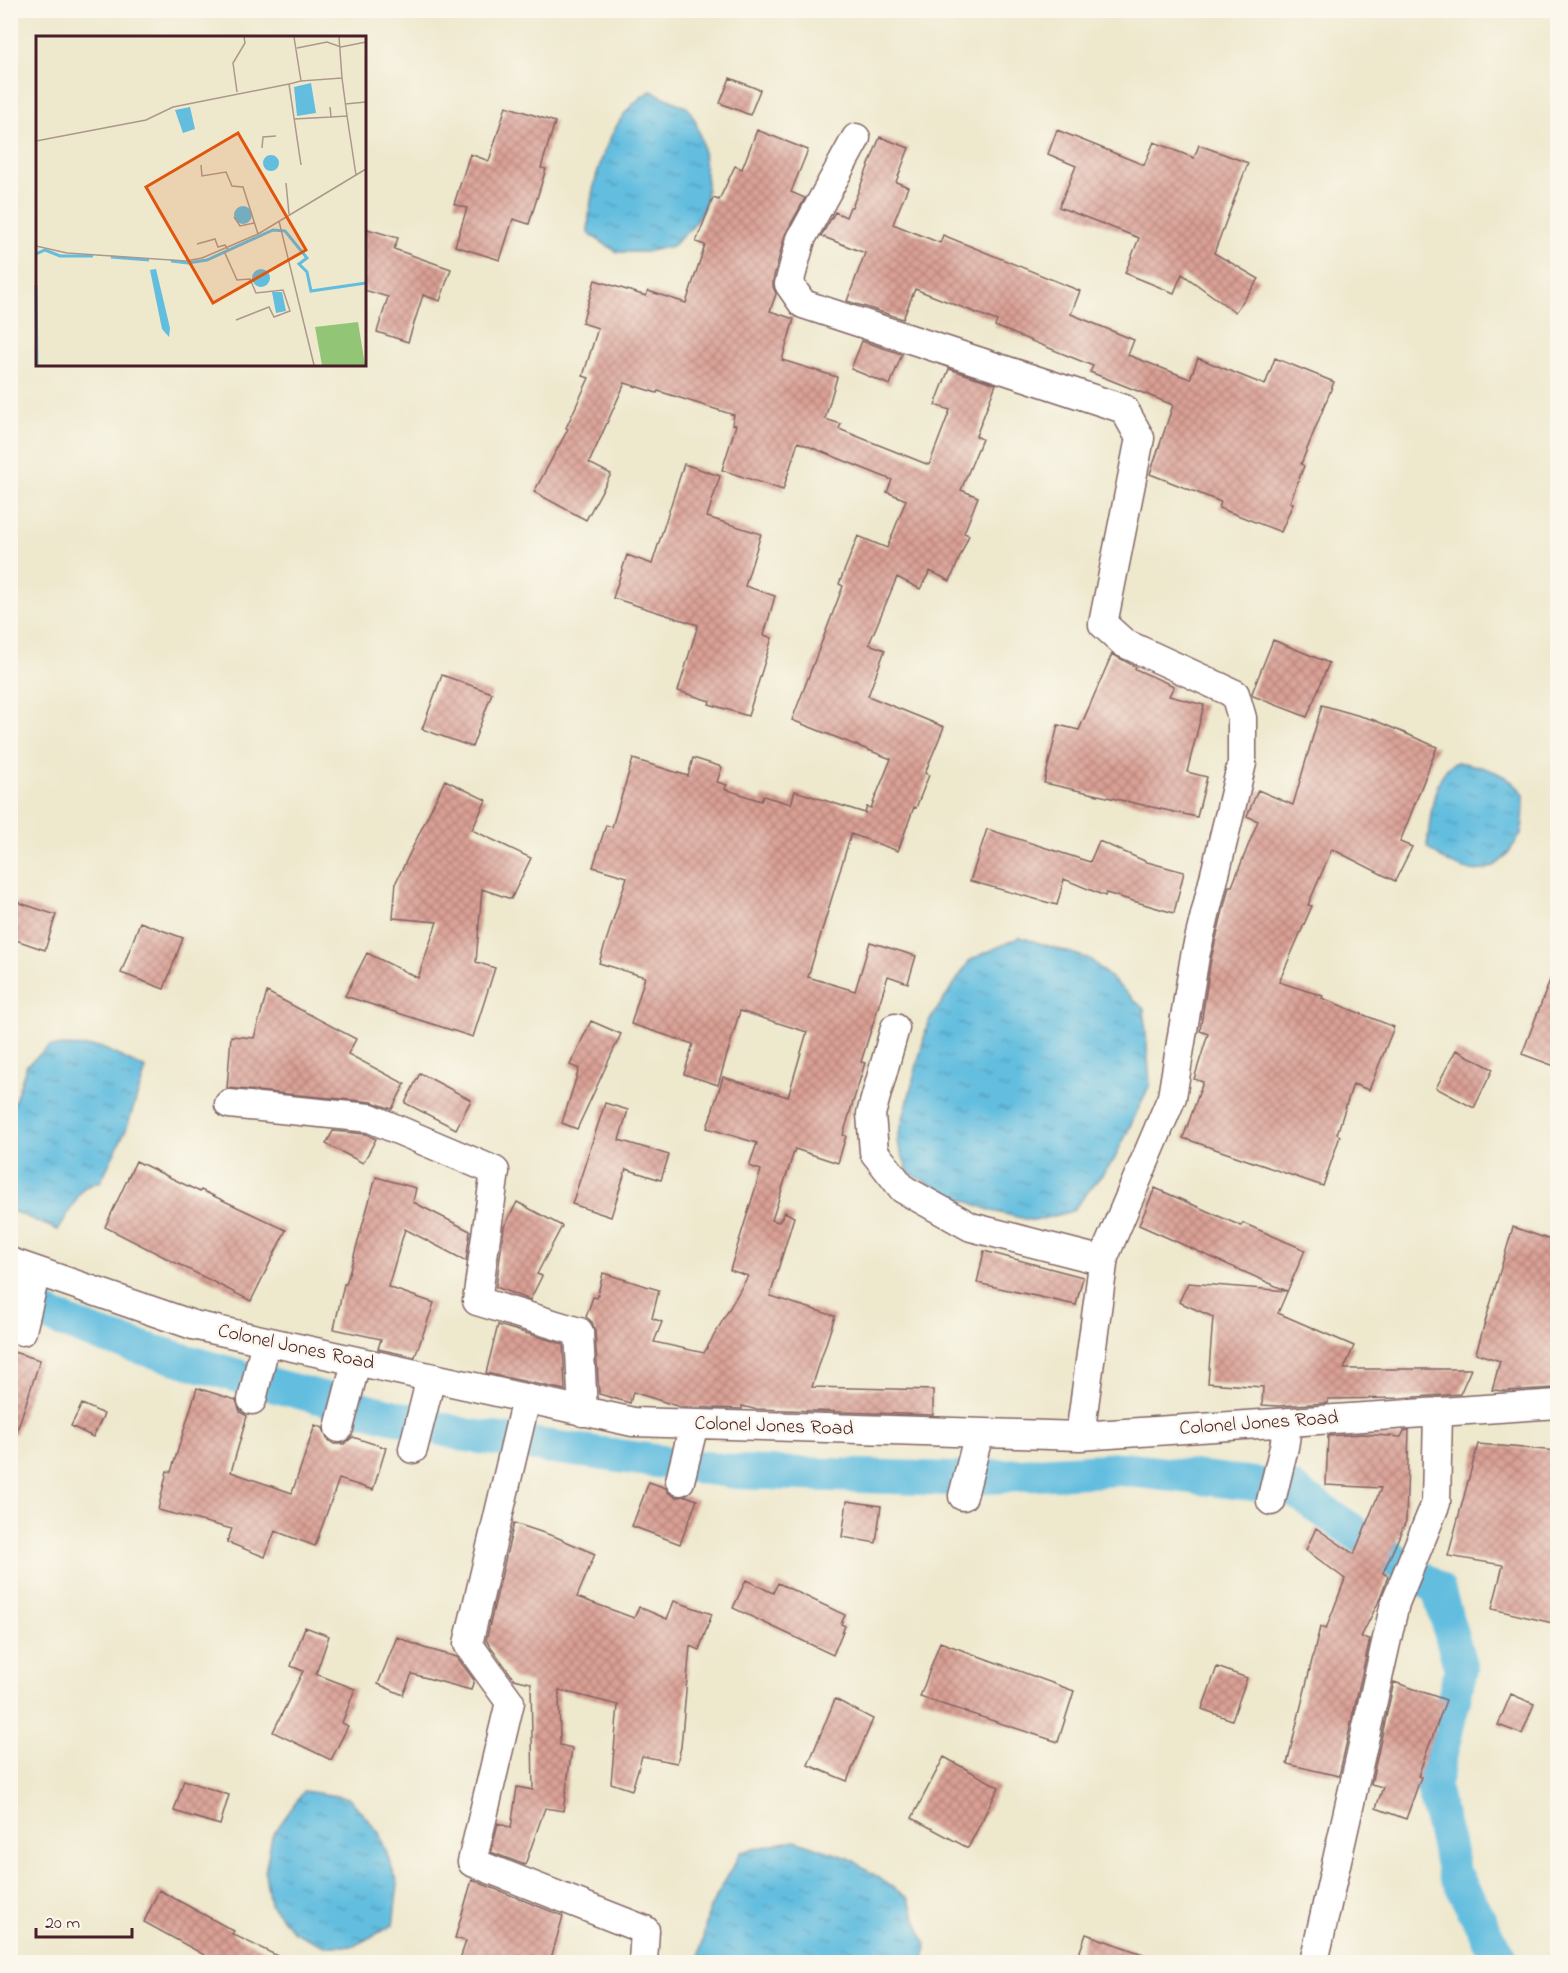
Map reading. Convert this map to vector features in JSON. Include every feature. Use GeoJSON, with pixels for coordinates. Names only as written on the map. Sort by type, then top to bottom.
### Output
{"type":"FeatureCollection","features":[{"type":"Feature","properties":{"kind":"street"},"geometry":{"type":"LineString","coordinates":[[856,138],[801,239],[789,284],[803,304],[1124,409],[1140,438],[1103,624],[1124,643],[1235,694],[1242,717],[1242,763],[1195,956],[1172,1097],[1104,1257],[1080,1436]]}},
{"type":"Feature","properties":{"kind":"street"},"geometry":{"type":"LineString","coordinates":[[895,1028],[871,1114],[874,1152],[903,1189],[970,1227],[1096,1259],[1104,1257]]}},
{"type":"Feature","properties":{"kind":"street"},"geometry":{"type":"LineString","coordinates":[[229,1104],[370,1118],[495,1171],[477,1301],[579,1332],[583,1412]]}},
{"type":"Feature","properties":{"kind":"street"},"geometry":{"type":"LineString","coordinates":[[22,1332],[27,1270]]}},
{"type":"Feature","properties":{"kind":"street","name":"Colonel Jones Road"},"geometry":{"type":"LineString","coordinates":[[27,1270],[193,1325],[428,1386],[525,1406],[583,1412],[633,1422],[978,1437],[1286,1434],[1438,1412],[1557,1404]]}},
{"type":"Feature","properties":{"kind":"street"},"geometry":{"type":"LineString","coordinates":[[252,1400],[266,1345]]}},
{"type":"Feature","properties":{"kind":"street"},"geometry":{"type":"LineString","coordinates":[[339,1428],[353,1367]]}},
{"type":"Feature","properties":{"kind":"street"},"geometry":{"type":"LineString","coordinates":[[413,1449],[428,1386]]}},
{"type":"Feature","properties":{"kind":"street"},"geometry":{"type":"LineString","coordinates":[[525,1406],[468,1644],[510,1702],[472,1862],[645,1930],[643,1962]]}},
{"type":"Feature","properties":{"kind":"street"},"geometry":{"type":"LineString","coordinates":[[1314,1962],[1395,1603],[1436,1503],[1438,1412]]}},
{"type":"Feature","properties":{"kind":"street"},"geometry":{"type":"LineString","coordinates":[[680,1482],[694,1426]]}},
{"type":"Feature","properties":{"kind":"street"},"geometry":{"type":"LineString","coordinates":[[1271,1501],[1286,1434]]}},
{"type":"Feature","properties":{"kind":"street"},"geometry":{"type":"LineString","coordinates":[[963,1496],[978,1437]]}},
{"type":"Feature","properties":{"kind":"water"},"geometry":{"type":"Polygon","coordinates":[[[651,91],[688,108],[695,120],[702,143],[707,184],[706,201],[692,227],[672,246],[646,252],[617,252],[588,233],[592,195],[612,134],[623,116],[651,91]]]}},
{"type":"Feature","properties":{"kind":"water"},"geometry":{"type":"Polygon","coordinates":[[[1457,762],[1495,772],[1511,781],[1524,795],[1521,833],[1502,860],[1492,867],[1470,870],[1459,867],[1427,847],[1437,786],[1442,775],[1457,762]]]}},
{"type":"Feature","properties":{"kind":"water"},"geometry":{"type":"Polygon","coordinates":[[[1020,937],[1090,959],[1144,1009],[1150,1084],[1114,1160],[1072,1211],[1034,1221],[992,1211],[952,1195],[909,1173],[897,1142],[928,1023],[970,960],[1020,937]]]}},
{"type":"Feature","properties":{"kind":"water"},"geometry":{"type":"Polygon","coordinates":[[[50,1046],[100,1047],[146,1069],[127,1127],[101,1181],[83,1188],[58,1230],[10,1210],[11,1112],[27,1065],[50,1046]]]}},
{"type":"Feature","properties":{"kind":"water"},"geometry":{"type":"Polygon","coordinates":[[[304,1791],[349,1798],[379,1833],[398,1884],[393,1925],[354,1946],[325,1946],[294,1932],[270,1904],[265,1873],[272,1836],[304,1791]]]}},
{"type":"Feature","properties":{"kind":"water"},"geometry":{"type":"Polygon","coordinates":[[[795,1840],[851,1859],[908,1898],[926,1945],[924,1962],[698,1962],[709,1910],[741,1852],[795,1840]]]}},
{"type":"Feature","properties":{"kind":"building"},"geometry":{"type":"Polygon","coordinates":[[[730,78],[760,90],[750,115],[720,103],[730,78]]]}},
{"type":"Feature","properties":{"kind":"building"},"geometry":{"type":"Polygon","coordinates":[[[506,106],[555,122],[541,168],[546,169],[529,224],[513,219],[500,260],[455,246],[467,208],[454,204],[470,154],[489,161],[506,106]]]}},
{"type":"Feature","properties":{"kind":"building"},"geometry":{"type":"Polygon","coordinates":[[[757,130],[808,150],[791,192],[805,198],[785,235],[773,280],[776,294],[770,311],[794,319],[782,360],[837,377],[825,419],[841,424],[839,429],[929,465],[950,410],[935,405],[949,369],[996,384],[976,436],[982,439],[961,490],[978,497],[964,533],[969,535],[950,581],[930,571],[920,589],[897,577],[869,644],[885,650],[868,696],[944,727],[925,773],[929,775],[916,808],[914,807],[898,851],[851,834],[808,977],[855,991],[870,942],[916,956],[908,983],[888,976],[861,1062],[865,1063],[843,1135],[846,1136],[838,1163],[795,1149],[772,1220],[779,1222],[785,1212],[794,1217],[770,1296],[835,1316],[812,1387],[933,1390],[933,1415],[754,1409],[742,1406],[742,1409],[680,1407],[633,1392],[630,1403],[599,1394],[595,1331],[592,1322],[586,1317],[593,1297],[597,1298],[603,1273],[659,1290],[652,1318],[662,1322],[654,1342],[704,1353],[748,1276],[730,1270],[761,1170],[749,1166],[757,1143],[707,1128],[723,1077],[788,1097],[807,1032],[740,1011],[718,1085],[684,1074],[693,1044],[631,1024],[645,977],[599,963],[627,877],[593,867],[606,825],[612,827],[633,759],[688,776],[693,758],[722,767],[717,782],[727,785],[725,789],[761,801],[763,796],[791,804],[795,791],[865,813],[867,807],[871,808],[891,759],[792,720],[843,586],[839,584],[858,536],[887,548],[906,500],[887,492],[892,480],[798,442],[783,490],[722,470],[736,425],[732,424],[734,415],[625,383],[589,463],[611,474],[586,520],[534,492],[568,429],[566,428],[589,378],[583,376],[598,328],[582,323],[595,280],[646,296],[648,291],[686,303],[705,245],[696,242],[713,198],[719,200],[735,166],[742,169],[757,130]]]}},
{"type":"Feature","properties":{"kind":"building"},"geometry":{"type":"Polygon","coordinates":[[[1057,130],[1144,165],[1154,142],[1194,158],[1199,145],[1248,163],[1214,253],[1259,279],[1235,312],[1182,274],[1174,293],[1125,273],[1139,238],[1059,207],[1076,166],[1048,154],[1057,130]]]}},
{"type":"Feature","properties":{"kind":"building"},"geometry":{"type":"Polygon","coordinates":[[[880,137],[909,148],[896,182],[908,187],[893,224],[940,243],[943,235],[1080,291],[1071,314],[1134,340],[1128,355],[1190,379],[1198,358],[1265,385],[1275,358],[1334,382],[1301,464],[1304,466],[1281,532],[1219,508],[1221,502],[1150,474],[1173,405],[1090,372],[1093,366],[995,326],[997,321],[915,289],[903,319],[847,301],[865,253],[821,236],[835,212],[846,217],[852,207],[880,137]]]}},
{"type":"Feature","properties":{"kind":"building"},"geometry":{"type":"Polygon","coordinates":[[[366,229],[398,238],[394,249],[451,269],[440,301],[423,295],[408,342],[377,332],[388,297],[366,291],[366,229]]]}},
{"type":"Feature","properties":{"kind":"building"},"geometry":{"type":"Polygon","coordinates":[[[862,341],[902,354],[890,385],[851,369],[862,341]]]}},
{"type":"Feature","properties":{"kind":"building"},"geometry":{"type":"Polygon","coordinates":[[[684,464],[720,476],[707,517],[761,534],[745,586],[775,596],[764,635],[772,638],[748,716],[709,704],[710,701],[678,691],[698,625],[613,598],[627,555],[652,564],[684,464]]]}},
{"type":"Feature","properties":{"kind":"building"},"geometry":{"type":"Polygon","coordinates":[[[1273,640],[1329,663],[1307,717],[1253,696],[1252,693],[1273,640]]]}},
{"type":"Feature","properties":{"kind":"building"},"geometry":{"type":"Polygon","coordinates":[[[1112,654],[1136,667],[1135,669],[1174,686],[1169,696],[1204,705],[1187,772],[1207,777],[1197,817],[1044,783],[1058,725],[1079,730],[1112,654]]]}},
{"type":"Feature","properties":{"kind":"building"},"geometry":{"type":"Polygon","coordinates":[[[442,675],[492,693],[472,747],[422,729],[442,675]]]}},
{"type":"Feature","properties":{"kind":"building"},"geometry":{"type":"Polygon","coordinates":[[[1322,705],[1374,720],[1437,747],[1400,842],[1412,847],[1395,881],[1332,849],[1308,905],[1312,906],[1279,982],[1323,996],[1322,998],[1394,1027],[1369,1090],[1353,1084],[1337,1134],[1340,1136],[1323,1186],[1183,1138],[1203,1082],[1194,1079],[1208,1034],[1200,1031],[1211,959],[1229,886],[1232,886],[1258,821],[1247,816],[1258,790],[1293,805],[1322,705]]]}},
{"type":"Feature","properties":{"kind":"building"},"geometry":{"type":"Polygon","coordinates":[[[445,780],[486,800],[472,830],[531,858],[511,899],[482,889],[476,962],[495,968],[473,1037],[345,996],[367,953],[418,978],[437,922],[393,918],[396,882],[445,780]]]}},
{"type":"Feature","properties":{"kind":"building"},"geometry":{"type":"Polygon","coordinates":[[[987,829],[1090,862],[1099,841],[1147,862],[1184,872],[1174,913],[1106,893],[1105,896],[1064,879],[1057,905],[970,881],[987,829]]]}},
{"type":"Feature","properties":{"kind":"building"},"geometry":{"type":"Polygon","coordinates":[[[17,902],[56,915],[45,950],[10,938],[10,920],[17,902]]]}},
{"type":"Feature","properties":{"kind":"building"},"geometry":{"type":"Polygon","coordinates":[[[140,922],[183,938],[164,989],[121,973],[140,922]]]}},
{"type":"Feature","properties":{"kind":"building"},"geometry":{"type":"Polygon","coordinates":[[[1555,967],[1557,967],[1557,1067],[1522,1054],[1555,967]]]}},
{"type":"Feature","properties":{"kind":"building"},"geometry":{"type":"Polygon","coordinates":[[[267,992],[356,1039],[348,1054],[405,1084],[392,1109],[372,1102],[227,1088],[231,1036],[254,1038],[267,992]]]}},
{"type":"Feature","properties":{"kind":"building"},"geometry":{"type":"Polygon","coordinates":[[[591,1021],[621,1034],[577,1129],[562,1123],[579,1069],[570,1065],[591,1021]]]}},
{"type":"Feature","properties":{"kind":"building"},"geometry":{"type":"Polygon","coordinates":[[[1456,1050],[1493,1069],[1474,1108],[1436,1088],[1456,1050]]]}},
{"type":"Feature","properties":{"kind":"building"},"geometry":{"type":"Polygon","coordinates":[[[420,1073],[471,1100],[456,1129],[405,1103],[420,1073]]]}},
{"type":"Feature","properties":{"kind":"building"},"geometry":{"type":"Polygon","coordinates":[[[605,1103],[628,1110],[619,1140],[669,1155],[661,1180],[626,1169],[611,1217],[572,1204],[605,1103]]]}},
{"type":"Feature","properties":{"kind":"building"},"geometry":{"type":"Polygon","coordinates":[[[333,1131],[366,1134],[376,1139],[363,1163],[326,1144],[333,1131]]]}},
{"type":"Feature","properties":{"kind":"building"},"geometry":{"type":"Polygon","coordinates":[[[136,1161],[286,1230],[251,1301],[105,1227],[136,1161]]]}},
{"type":"Feature","properties":{"kind":"building"},"geometry":{"type":"Polygon","coordinates":[[[376,1177],[416,1188],[413,1202],[470,1231],[466,1261],[405,1229],[388,1287],[434,1303],[415,1357],[378,1349],[381,1339],[334,1329],[344,1284],[346,1284],[376,1177]]]}},
{"type":"Feature","properties":{"kind":"building"},"geometry":{"type":"Polygon","coordinates":[[[1155,1188],[1241,1226],[1243,1223],[1305,1250],[1278,1313],[1354,1346],[1344,1369],[1471,1369],[1460,1394],[1328,1399],[1328,1403],[1278,1406],[1262,1405],[1263,1387],[1208,1383],[1213,1317],[1179,1302],[1188,1283],[1287,1291],[1139,1225],[1155,1188]]]}},
{"type":"Feature","properties":{"kind":"building"},"geometry":{"type":"Polygon","coordinates":[[[517,1202],[562,1226],[537,1274],[542,1276],[530,1300],[496,1287],[504,1227],[517,1202]]]}},
{"type":"Feature","properties":{"kind":"building"},"geometry":{"type":"Polygon","coordinates":[[[1513,1227],[1557,1242],[1557,1388],[1492,1390],[1500,1361],[1476,1353],[1513,1227]]]}},
{"type":"Feature","properties":{"kind":"building"},"geometry":{"type":"Polygon","coordinates":[[[984,1251],[1083,1277],[1076,1305],[977,1283],[984,1251]]]}},
{"type":"Feature","properties":{"kind":"building"},"geometry":{"type":"Polygon","coordinates":[[[498,1325],[563,1344],[565,1390],[486,1373],[498,1325]]]}},
{"type":"Feature","properties":{"kind":"building"},"geometry":{"type":"Polygon","coordinates":[[[10,1351],[40,1360],[16,1434],[10,1433],[10,1351]]]}},
{"type":"Feature","properties":{"kind":"building"},"geometry":{"type":"Polygon","coordinates":[[[197,1388],[236,1400],[240,1412],[247,1416],[231,1472],[292,1493],[315,1425],[323,1428],[327,1439],[334,1444],[344,1444],[353,1437],[386,1448],[373,1490],[339,1479],[315,1546],[275,1531],[265,1557],[227,1542],[232,1529],[158,1510],[167,1471],[171,1472],[197,1388]]]}},
{"type":"Feature","properties":{"kind":"building"},"geometry":{"type":"Polygon","coordinates":[[[82,1404],[104,1414],[93,1437],[71,1426],[82,1404]]]}},
{"type":"Feature","properties":{"kind":"building"},"geometry":{"type":"Polygon","coordinates":[[[1409,1430],[1406,1521],[1383,1573],[1388,1576],[1378,1603],[1361,1637],[1370,1639],[1339,1776],[1287,1764],[1320,1627],[1326,1629],[1345,1579],[1306,1550],[1316,1528],[1354,1554],[1381,1488],[1326,1485],[1328,1436],[1363,1434],[1401,1437],[1404,1431],[1409,1430]]]}},
{"type":"Feature","properties":{"kind":"building"},"geometry":{"type":"Polygon","coordinates":[[[1478,1444],[1557,1451],[1557,1624],[1492,1609],[1503,1565],[1448,1556],[1478,1444]]]}},
{"type":"Feature","properties":{"kind":"building"},"geometry":{"type":"Polygon","coordinates":[[[649,1482],[666,1488],[676,1497],[686,1496],[697,1500],[680,1544],[632,1526],[649,1482]]]}},
{"type":"Feature","properties":{"kind":"building"},"geometry":{"type":"Polygon","coordinates":[[[847,1501],[881,1506],[876,1543],[842,1537],[847,1501]]]}},
{"type":"Feature","properties":{"kind":"building"},"geometry":{"type":"Polygon","coordinates":[[[514,1523],[556,1537],[595,1554],[577,1597],[634,1618],[639,1607],[667,1619],[674,1601],[712,1614],[699,1650],[690,1646],[681,1747],[677,1763],[642,1756],[632,1790],[611,1783],[618,1705],[559,1690],[560,1745],[572,1748],[563,1811],[545,1808],[525,1865],[491,1852],[498,1823],[511,1828],[517,1787],[533,1790],[531,1683],[514,1679],[486,1640],[514,1523]]]}},
{"type":"Feature","properties":{"kind":"building"},"geometry":{"type":"Polygon","coordinates":[[[746,1580],[773,1593],[778,1583],[845,1615],[841,1624],[845,1626],[833,1655],[733,1608],[746,1580]]]}},
{"type":"Feature","properties":{"kind":"building"},"geometry":{"type":"Polygon","coordinates":[[[305,1627],[329,1636],[316,1674],[355,1689],[342,1723],[348,1726],[331,1760],[273,1732],[303,1671],[291,1666],[305,1627]]]}},
{"type":"Feature","properties":{"kind":"building"},"geometry":{"type":"Polygon","coordinates":[[[397,1637],[424,1648],[457,1657],[474,1680],[471,1690],[412,1674],[403,1695],[378,1684],[397,1637]]]}},
{"type":"Feature","properties":{"kind":"building"},"geometry":{"type":"Polygon","coordinates":[[[940,1642],[1074,1691],[1058,1742],[920,1697],[940,1642]]]}},
{"type":"Feature","properties":{"kind":"building"},"geometry":{"type":"Polygon","coordinates":[[[1217,1667],[1247,1678],[1232,1720],[1202,1709],[1217,1667]]]}},
{"type":"Feature","properties":{"kind":"building"},"geometry":{"type":"Polygon","coordinates":[[[1394,1682],[1446,1700],[1418,1776],[1421,1777],[1406,1819],[1376,1808],[1383,1787],[1371,1784],[1394,1682]]]}},
{"type":"Feature","properties":{"kind":"building"},"geometry":{"type":"Polygon","coordinates":[[[1511,1694],[1534,1704],[1522,1734],[1498,1725],[1511,1694]]]}},
{"type":"Feature","properties":{"kind":"building"},"geometry":{"type":"Polygon","coordinates":[[[835,1699],[873,1719],[847,1781],[808,1765],[835,1699]]]}},
{"type":"Feature","properties":{"kind":"building"},"geometry":{"type":"Polygon","coordinates":[[[944,1757],[999,1787],[968,1848],[912,1818],[944,1757]]]}},
{"type":"Feature","properties":{"kind":"building"},"geometry":{"type":"Polygon","coordinates":[[[184,1780],[229,1795],[220,1825],[174,1811],[184,1780]]]}},
{"type":"Feature","properties":{"kind":"building"},"geometry":{"type":"Polygon","coordinates":[[[472,1880],[563,1916],[550,1962],[459,1962],[466,1941],[455,1938],[472,1880]]]}},
{"type":"Feature","properties":{"kind":"building"},"geometry":{"type":"Polygon","coordinates":[[[159,1890],[234,1931],[232,1934],[290,1962],[217,1962],[144,1922],[159,1890]]]}},
{"type":"Feature","properties":{"kind":"building"},"geometry":{"type":"Polygon","coordinates":[[[1086,1934],[1157,1959],[1156,1962],[1092,1962],[1078,1957],[1086,1934]]]}},
{"type":"Feature","properties":{"kind":"waterway"},"geometry":{"type":"LineString","coordinates":[[10,1300],[101,1336],[245,1378],[465,1435],[736,1472],[953,1479],[1121,1469],[1290,1488],[1438,1589],[1461,1669],[1433,1787],[1454,1873],[1502,1962]]}}]}
